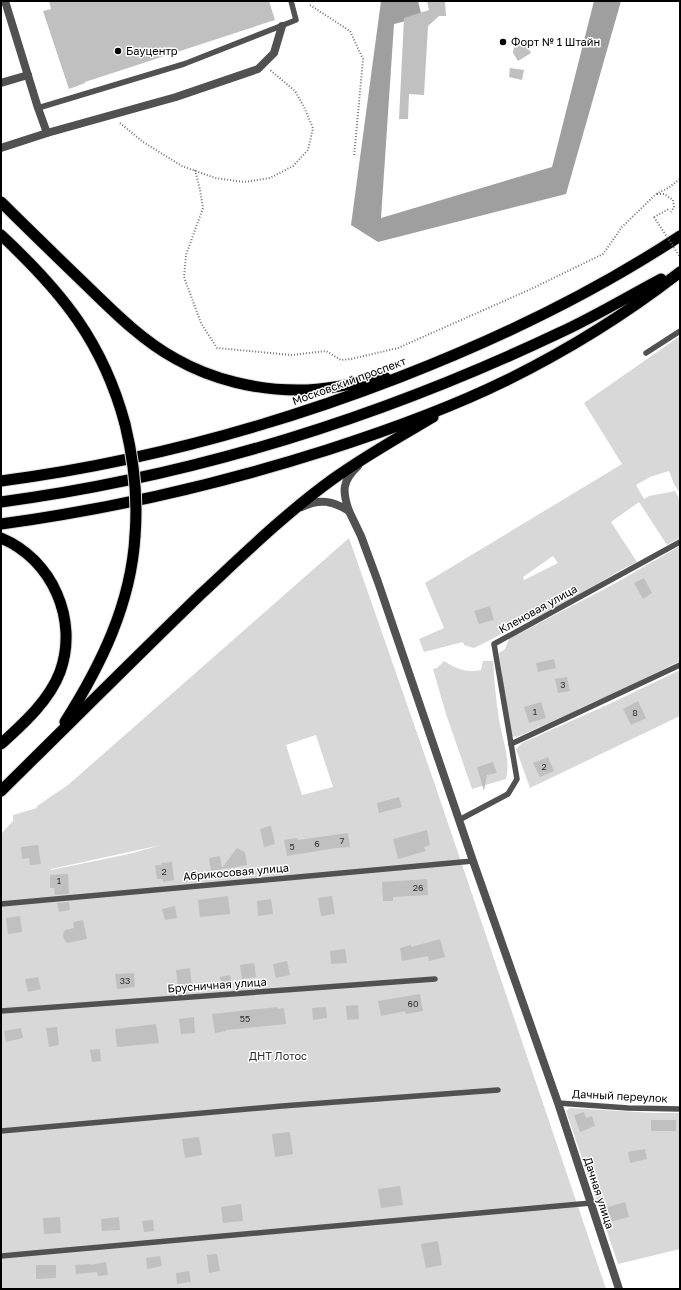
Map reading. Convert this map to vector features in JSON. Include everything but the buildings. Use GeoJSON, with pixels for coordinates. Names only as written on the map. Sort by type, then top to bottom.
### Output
{"type":"FeatureCollection","features":[{"type":"Feature","properties":{"kind":"highway"},"geometry":{"type":"LineString","coordinates":[[1,202],[133,329],[176,360],[200,371],[247,385],[272,389],[299,390],[327,388],[430,366]]}},
{"type":"Feature","properties":{"kind":"highway"},"geometry":{"type":"LineString","coordinates":[[1,235],[35,267],[53,288],[88,335],[115,389],[130,444],[133,468],[136,518],[135,536],[131,572],[122,606],[112,637],[94,672],[54,739]]}},
{"type":"Feature","properties":{"kind":"highway","name":"Московский проспект"},"geometry":{"type":"LineString","coordinates":[[1,481],[93,466],[161,452],[267,423],[353,395],[430,366],[511,331],[624,272],[680,236]]}},
{"type":"Feature","properties":{"kind":"highway"},"geometry":{"type":"LineString","coordinates":[[1,502],[96,487],[170,471],[268,446],[353,418],[451,381],[546,339],[680,269]]}},
{"type":"Feature","properties":{"kind":"highway"},"geometry":{"type":"LineString","coordinates":[[1,524],[97,509],[157,497],[222,481],[349,443],[464,399],[503,382],[561,352],[629,308],[680,272]]}},
{"type":"Feature","properties":{"kind":"highway"},"geometry":{"type":"LineString","coordinates":[[1,791],[181,614],[250,548],[292,511],[333,479],[368,455],[464,399]]}},
{"type":"Feature","properties":{"kind":"highway"},"geometry":{"type":"LineString","coordinates":[[1,538],[24,551],[47,575],[60,600],[66,642],[60,672],[52,688],[28,719],[1,744]]}},
{"type":"Feature","properties":{"kind":"street"},"geometry":{"type":"LineString","coordinates":[[4,1],[4,11],[28,75],[47,133]]}},
{"type":"Feature","properties":{"kind":"street"},"geometry":{"type":"LineString","coordinates":[[1,148],[47,133],[176,97],[258,69],[274,53],[282,26]]}},
{"type":"Feature","properties":{"kind":"street"},"geometry":{"type":"LineString","coordinates":[[1,83],[28,75]]}},
{"type":"Feature","properties":{"kind":"street","name":"Дачная улица"},"geometry":{"type":"LineString","coordinates":[[368,455],[350,473],[345,484],[344,496],[378,582],[473,861],[558,1103],[619,1289]]}},
{"type":"Feature","properties":{"kind":"street"},"geometry":{"type":"LineString","coordinates":[[292,511],[309,504],[322,501],[336,503],[349,511]]}},
{"type":"Feature","properties":{"kind":"lane"},"geometry":{"type":"LineString","coordinates":[[38,108],[184,64],[282,26],[296,20],[291,1]]}},
{"type":"Feature","properties":{"kind":"lane"},"geometry":{"type":"LineString","coordinates":[[646,353],[680,331]]}},
{"type":"Feature","properties":{"kind":"lane","name":"Кленовая улица"},"geometry":{"type":"LineString","coordinates":[[459,820],[508,794],[517,779],[494,644],[680,542]]}},
{"type":"Feature","properties":{"kind":"lane"},"geometry":{"type":"LineString","coordinates":[[510,744],[680,665]]}},
{"type":"Feature","properties":{"kind":"lane","name":"Абрикосовая улица"},"geometry":{"type":"LineString","coordinates":[[1,904],[473,861]]}},
{"type":"Feature","properties":{"kind":"lane","name":"Брусничная улица"},"geometry":{"type":"LineString","coordinates":[[1,1012],[435,979]]}},
{"type":"Feature","properties":{"kind":"lane"},"geometry":{"type":"LineString","coordinates":[[1,1131],[282,1106],[498,1090]]}},
{"type":"Feature","properties":{"kind":"lane","name":"Дачный переулок"},"geometry":{"type":"LineString","coordinates":[[558,1103],[628,1108],[680,1109]]}},
{"type":"Feature","properties":{"kind":"lane"},"geometry":{"type":"LineString","coordinates":[[1,1256],[591,1203]]}},
{"type":"Feature","properties":{"kind":"path"},"geometry":{"type":"LineString","coordinates":[[310,5],[350,31],[363,59],[354,157]]}},
{"type":"Feature","properties":{"kind":"path"},"geometry":{"type":"LineString","coordinates":[[112,116],[143,142],[182,166],[215,178],[244,182],[270,178],[293,166],[308,150],[313,128],[295,91],[263,64]]}},
{"type":"Feature","properties":{"kind":"path"},"geometry":{"type":"LineString","coordinates":[[195,170],[200,190],[202,208],[186,255],[184,277],[201,323],[217,348],[292,355],[326,351],[341,360],[398,348],[531,289],[603,254],[622,227],[656,194],[668,188],[680,179]]}},
{"type":"Feature","properties":{"kind":"path"},"geometry":{"type":"LineString","coordinates":[[656,194],[664,194],[673,200],[674,207],[671,212]]}},
{"type":"Feature","properties":{"kind":"path"},"geometry":{"type":"LineString","coordinates":[[669,208],[654,217],[680,257]]}},
{"type":"Feature","properties":{"kind":"green space"},"geometry":{"type":"Polygon","coordinates":[[[680,336],[680,493],[674,484],[669,471],[650,477],[636,485],[644,499],[649,496],[675,491],[680,500],[680,538],[667,545],[639,502],[611,522],[637,562],[576,597],[474,648],[464,645],[463,642],[424,652],[419,639],[444,628],[425,583],[622,464],[584,403],[680,336]],[[553,556],[523,577],[524,580],[558,563],[553,556]]]}},
{"type":"Feature","properties":{"kind":"green space","name":"ДНТ Лотос"},"geometry":{"type":"Polygon","coordinates":[[[349,538],[433,779],[606,1289],[1,1289],[1,834],[13,821],[13,815],[37,808],[37,806],[68,785],[349,538]],[[316,735],[286,745],[302,795],[333,787],[316,735]],[[161,845],[51,869],[51,870],[129,854],[161,845]]]}},
{"type":"Feature","properties":{"kind":"green space"},"geometry":{"type":"Polygon","coordinates":[[[680,546],[680,661],[599,701],[598,700],[517,737],[511,736],[499,653],[505,649],[509,639],[612,585],[680,546]]]}},
{"type":"Feature","properties":{"kind":"green space"},"geometry":{"type":"Polygon","coordinates":[[[444,661],[457,668],[470,671],[481,670],[483,661],[493,661],[500,727],[507,756],[506,779],[472,789],[446,714],[433,669],[437,668],[444,661]]]}},
{"type":"Feature","properties":{"kind":"green space"},"geometry":{"type":"Polygon","coordinates":[[[680,670],[680,716],[530,788],[516,749],[522,743],[680,670]]]}},
{"type":"Feature","properties":{"kind":"green space"},"geometry":{"type":"Polygon","coordinates":[[[570,1108],[680,1113],[680,1249],[618,1264],[566,1111],[570,1108]]]}},
{"type":"Feature","properties":{"kind":"shaded area"},"geometry":{"type":"Polygon","coordinates":[[[381,1],[418,1],[422,17],[394,24],[381,218],[552,167],[594,1],[621,1],[566,194],[378,242],[351,225],[381,1]]]}},
{"type":"Feature","properties":{"kind":"place","name":"Форт № 1 Штайн"},"geometry":{"type":"Point","coordinates":[503,42]}},
{"type":"Feature","properties":{"kind":"place","name":"Бауцентр"},"geometry":{"type":"Point","coordinates":[118,51]}}]}
